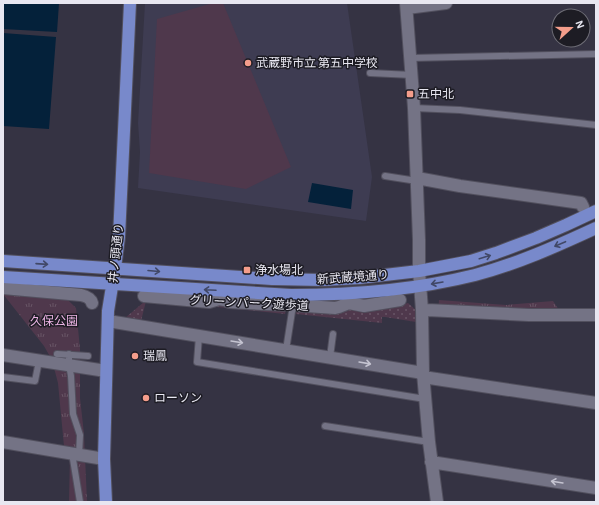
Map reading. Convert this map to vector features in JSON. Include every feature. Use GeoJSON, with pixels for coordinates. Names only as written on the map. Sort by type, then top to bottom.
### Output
{"type":"FeatureCollection","features":[{"type":"Feature","properties":{"kind":"main road","name":"井ノ頭通り"},"geometry":{"type":"LineString","coordinates":[[106,502],[104,459],[108,321],[109,304],[116,268],[119,237],[130,3]]}},
{"type":"Feature","properties":{"kind":"main road","name":"新武蔵境通り"},"geometry":{"type":"LineString","coordinates":[[3,261],[272,279],[323,280],[365,278],[419,271],[471,261],[560,228],[596,211]]}},
{"type":"Feature","properties":{"kind":"main road","name":"新武蔵境通り"},"geometry":{"type":"LineString","coordinates":[[3,277],[291,295],[369,292],[421,285],[474,275],[539,253],[596,228]]}},
{"type":"Feature","properties":{"kind":"street"},"geometry":{"type":"LineString","coordinates":[[437,502],[431,462],[423,375],[414,108],[406,6],[446,3]]}},
{"type":"Feature","properties":{"kind":"street"},"geometry":{"type":"LineString","coordinates":[[417,180],[581,203],[583,207]]}},
{"type":"Feature","properties":{"kind":"street"},"geometry":{"type":"LineString","coordinates":[[3,288],[81,295],[88,297],[92,303]]}},
{"type":"Feature","properties":{"kind":"street","name":"グリーンパーク遊歩道"},"geometry":{"type":"LineString","coordinates":[[144,296],[209,302],[219,299],[229,302],[335,308],[349,303],[364,306],[400,300]]}},
{"type":"Feature","properties":{"kind":"street"},"geometry":{"type":"LineString","coordinates":[[427,310],[529,315],[596,316]]}},
{"type":"Feature","properties":{"kind":"street"},"geometry":{"type":"LineString","coordinates":[[108,321],[330,357],[423,375],[596,403]]}},
{"type":"Feature","properties":{"kind":"street"},"geometry":{"type":"LineString","coordinates":[[3,355],[39,361],[69,360],[106,371]]}},
{"type":"Feature","properties":{"kind":"street"},"geometry":{"type":"LineString","coordinates":[[3,442],[104,459]]}},
{"type":"Feature","properties":{"kind":"street"},"geometry":{"type":"LineString","coordinates":[[431,462],[596,488]]}},
{"type":"Feature","properties":{"kind":"lane"},"geometry":{"type":"LineString","coordinates":[[411,58],[596,54]]}},
{"type":"Feature","properties":{"kind":"lane"},"geometry":{"type":"LineString","coordinates":[[370,73],[412,75]]}},
{"type":"Feature","properties":{"kind":"lane"},"geometry":{"type":"LineString","coordinates":[[414,108],[468,111],[596,125]]}},
{"type":"Feature","properties":{"kind":"lane"},"geometry":{"type":"LineString","coordinates":[[385,176],[417,180]]}},
{"type":"Feature","properties":{"kind":"lane"},"geometry":{"type":"LineString","coordinates":[[286,350],[293,305]]}},
{"type":"Feature","properties":{"kind":"lane"},"geometry":{"type":"LineString","coordinates":[[330,357],[333,334]]}},
{"type":"Feature","properties":{"kind":"lane"},"geometry":{"type":"LineString","coordinates":[[198,336],[197,362],[425,399]]}},
{"type":"Feature","properties":{"kind":"lane"},"geometry":{"type":"LineString","coordinates":[[57,354],[69,360],[88,356]]}},
{"type":"Feature","properties":{"kind":"lane"},"geometry":{"type":"LineString","coordinates":[[69,360],[73,414],[80,435],[76,454],[80,502]]}},
{"type":"Feature","properties":{"kind":"lane"},"geometry":{"type":"LineString","coordinates":[[3,377],[35,381],[39,361]]}},
{"type":"Feature","properties":{"kind":"lane"},"geometry":{"type":"LineString","coordinates":[[325,426],[429,442]]}},
{"type":"Feature","properties":{"kind":"shaded area","name":"武蔵野市立 第五中学校"},"geometry":{"type":"Polygon","coordinates":[[[145,3],[347,3],[372,177],[366,221],[138,188],[140,152],[138,123],[145,3]]]}},
{"type":"Feature","properties":{"kind":"green space"},"geometry":{"type":"Polygon","coordinates":[[[213,3],[223,3],[291,167],[246,189],[149,173],[157,19],[213,3]]]}},
{"type":"Feature","properties":{"kind":"green space","name":"久保公園"},"geometry":{"type":"Polygon","coordinates":[[[3,294],[64,296],[76,308],[80,349],[80,398],[84,434],[87,502],[69,502],[70,455],[64,446],[58,383],[52,360],[44,346],[3,294]]]}},
{"type":"Feature","properties":{"kind":"green space"},"geometry":{"type":"Polygon","coordinates":[[[145,298],[208,304],[222,301],[230,304],[287,306],[285,314],[207,306],[197,307],[146,301],[141,321],[125,318],[144,302],[145,298]]]}},
{"type":"Feature","properties":{"kind":"green space"},"geometry":{"type":"Polygon","coordinates":[[[439,300],[506,305],[553,301],[561,313],[438,315],[439,300]]]}},
{"type":"Feature","properties":{"kind":"green space"},"geometry":{"type":"Polygon","coordinates":[[[408,303],[416,310],[416,322],[382,317],[382,323],[296,314],[297,307],[400,305],[408,303]]]}},
{"type":"Feature","properties":{"kind":"water"},"geometry":{"type":"Polygon","coordinates":[[[3,3],[59,3],[57,32],[3,29],[3,3]]]}},
{"type":"Feature","properties":{"kind":"water"},"geometry":{"type":"Polygon","coordinates":[[[3,33],[56,37],[49,129],[3,126],[3,33]]]}},
{"type":"Feature","properties":{"kind":"water"},"geometry":{"type":"Polygon","coordinates":[[[312,183],[353,190],[351,209],[308,202],[312,183]]]}},
{"type":"Feature","properties":{"kind":"place","name":"武蔵野市立 第五中学校"},"geometry":{"type":"Point","coordinates":[248,63]}},
{"type":"Feature","properties":{"kind":"place","name":"五中北"},"geometry":{"type":"Point","coordinates":[410,94]}},
{"type":"Feature","properties":{"kind":"place","name":"浄水場北"},"geometry":{"type":"Point","coordinates":[247,270]}},
{"type":"Feature","properties":{"kind":"place","name":"瑞鳳"},"geometry":{"type":"Point","coordinates":[135,356]}},
{"type":"Feature","properties":{"kind":"place","name":"ローソン"},"geometry":{"type":"Point","coordinates":[146,398]}}]}
